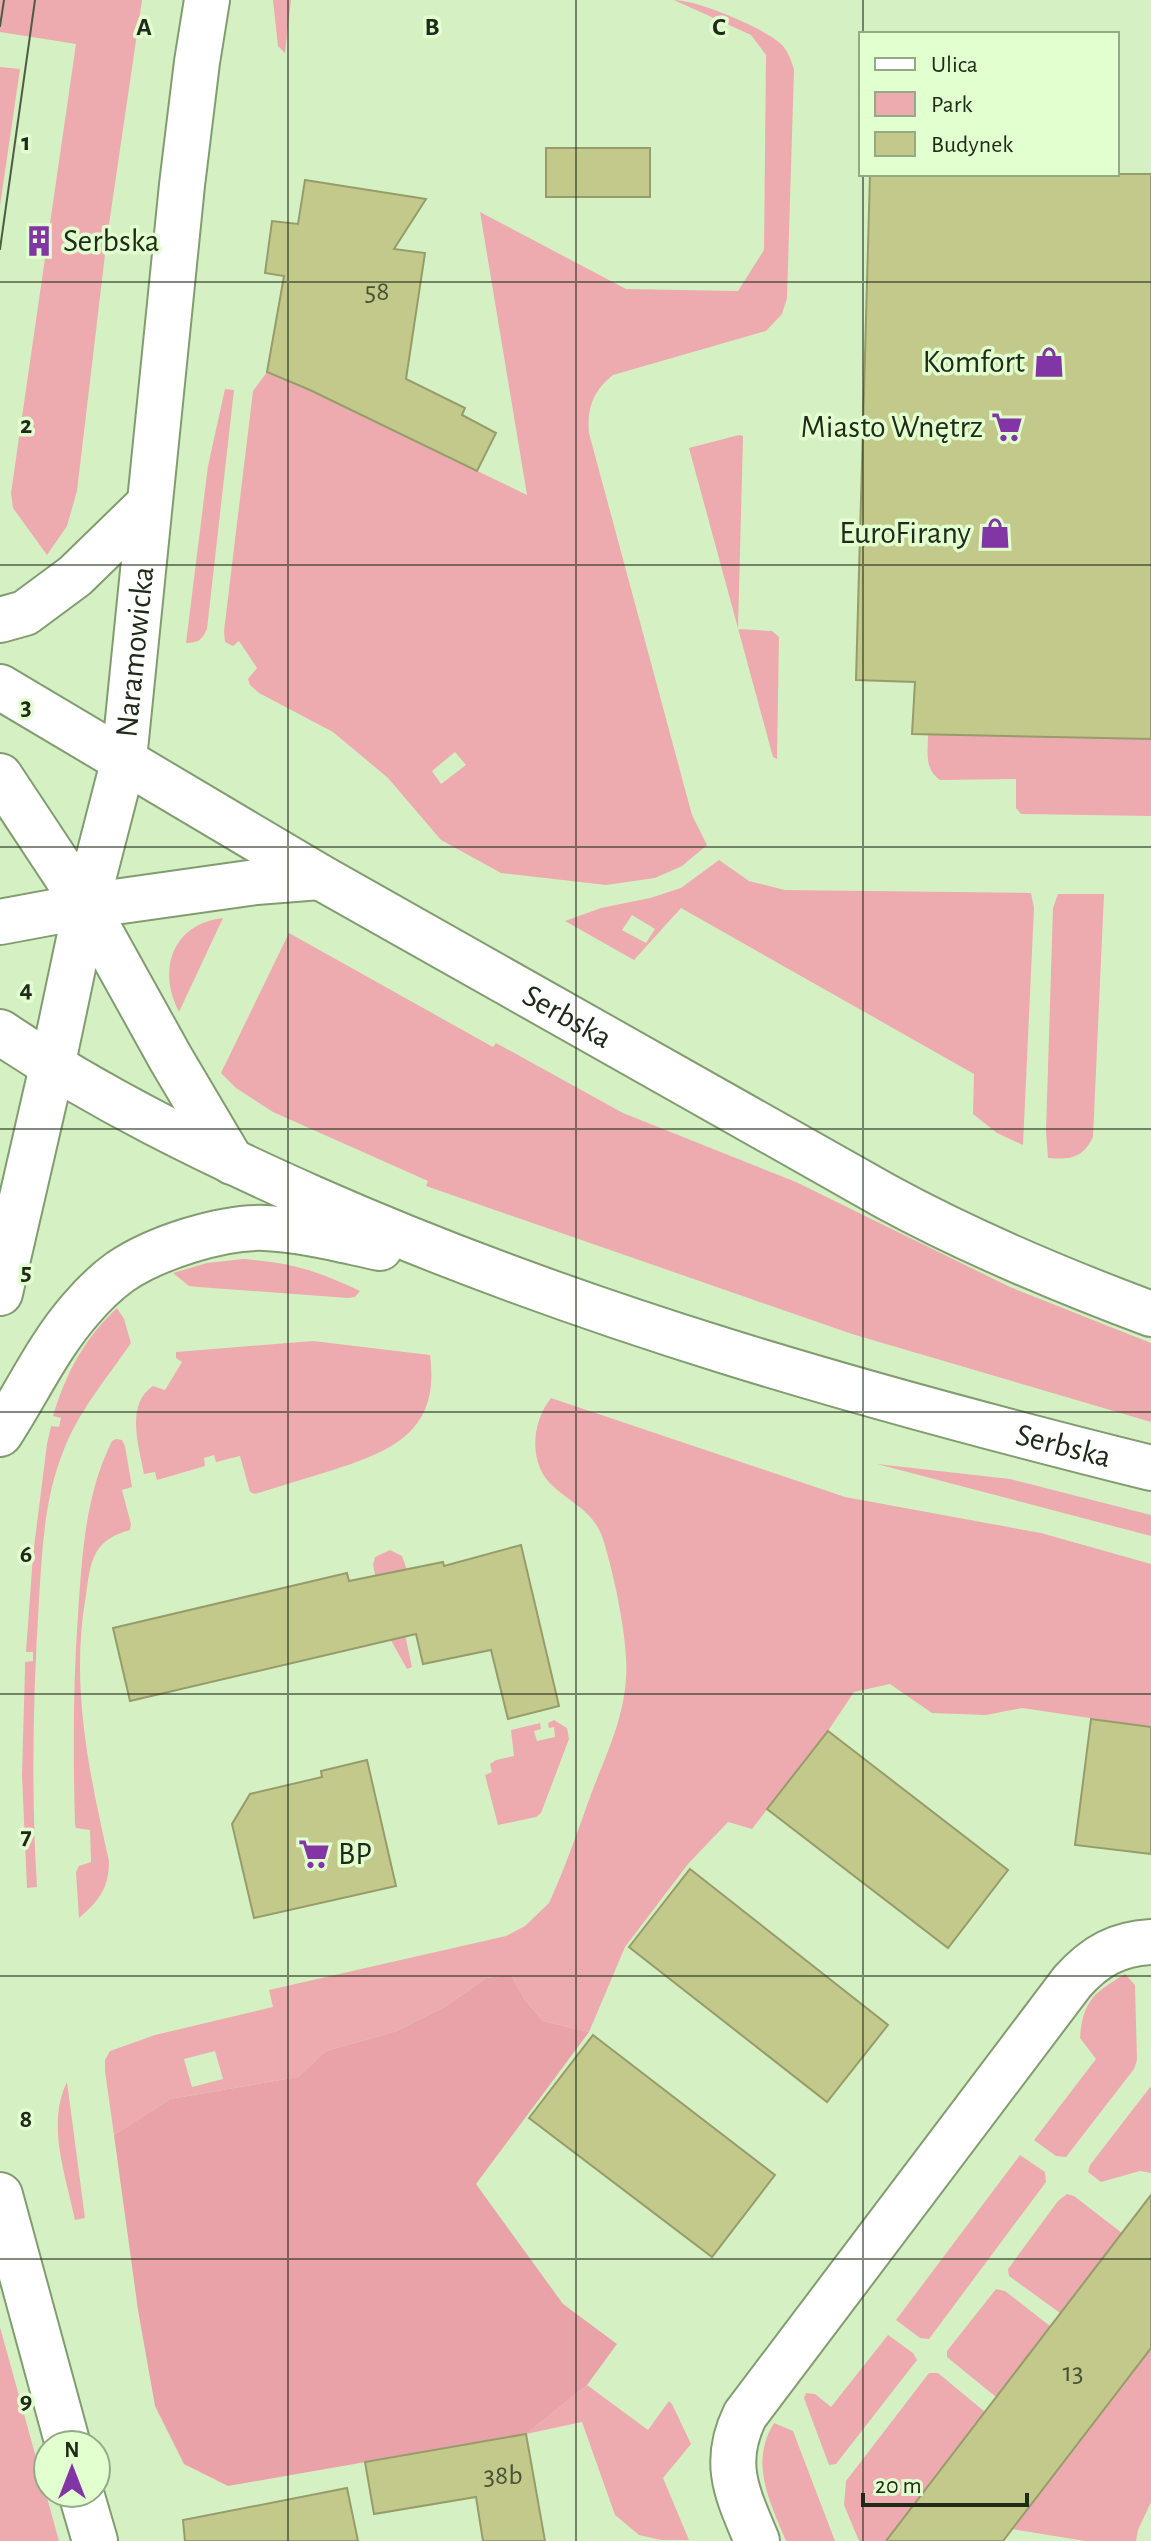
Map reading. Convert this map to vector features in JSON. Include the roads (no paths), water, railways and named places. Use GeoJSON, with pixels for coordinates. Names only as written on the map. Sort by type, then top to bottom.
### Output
{"type":"FeatureCollection","features":[{"type":"Feature","properties":{"kind":"street","name":"Naramowicka"},"geometry":{"type":"LineString","coordinates":[[0,1293],[86,906],[124,759],[182,185],[207,0]]}},
{"type":"Feature","properties":{"kind":"street"},"geometry":{"type":"LineString","coordinates":[[0,620],[25,613],[75,576],[148,505]]}},
{"type":"Feature","properties":{"kind":"street","name":"Serbska"},"geometry":{"type":"LineString","coordinates":[[0,687],[320,877],[952,1233],[1151,1314]]}},
{"type":"Feature","properties":{"kind":"street"},"geometry":{"type":"LineString","coordinates":[[0,776],[86,906],[232,1162]]}},
{"type":"Feature","properties":{"kind":"street"},"geometry":{"type":"LineString","coordinates":[[0,922],[86,906],[320,877]]}},
{"type":"Feature","properties":{"kind":"street","name":"Serbska"},"geometry":{"type":"LineString","coordinates":[[0,1032],[52,1067],[232,1162],[375,1226],[492,1273],[800,1373],[1151,1468]]}},
{"type":"Feature","properties":{"kind":"street"},"geometry":{"type":"LineString","coordinates":[[0,1434],[35,1374],[80,1310],[119,1273],[158,1253],[196,1240],[218,1233],[262,1227],[302,1231],[492,1273]]}},
{"type":"Feature","properties":{"kind":"street"},"geometry":{"type":"LineString","coordinates":[[757,2541],[742,2505],[732,2452],[737,2432],[760,2393],[1072,1982],[1087,1965],[1109,1950],[1151,1942]]}},
{"type":"Feature","properties":{"kind":"street"},"geometry":{"type":"LineString","coordinates":[[0,2195],[64,2429]]}},
{"type":"Feature","properties":{"kind":"street"},"geometry":{"type":"LineString","coordinates":[[86,2509],[95,2541]]}},
{"type":"Feature","properties":{"kind":"tram line"},"geometry":{"type":"LineString","coordinates":[[0,26],[4,0]]}},
{"type":"Feature","properties":{"kind":"tram line"},"geometry":{"type":"LineString","coordinates":[[0,249],[35,0]]}},
{"type":"Feature","properties":{"kind":"place","name":"Serbska"},"geometry":{"type":"Point","coordinates":[39,241]}},
{"type":"Feature","properties":{"kind":"place","name":"Komfort"},"geometry":{"type":"Point","coordinates":[1049,362]}},
{"type":"Feature","properties":{"kind":"place","name":"Miasto Wnętrz"},"geometry":{"type":"Point","coordinates":[1007,427]}},
{"type":"Feature","properties":{"kind":"place","name":"EuroFirany"},"geometry":{"type":"Point","coordinates":[995,533]}},
{"type":"Feature","properties":{"kind":"place","name":"BP"},"geometry":{"type":"Point","coordinates":[314,1854]}}]}
